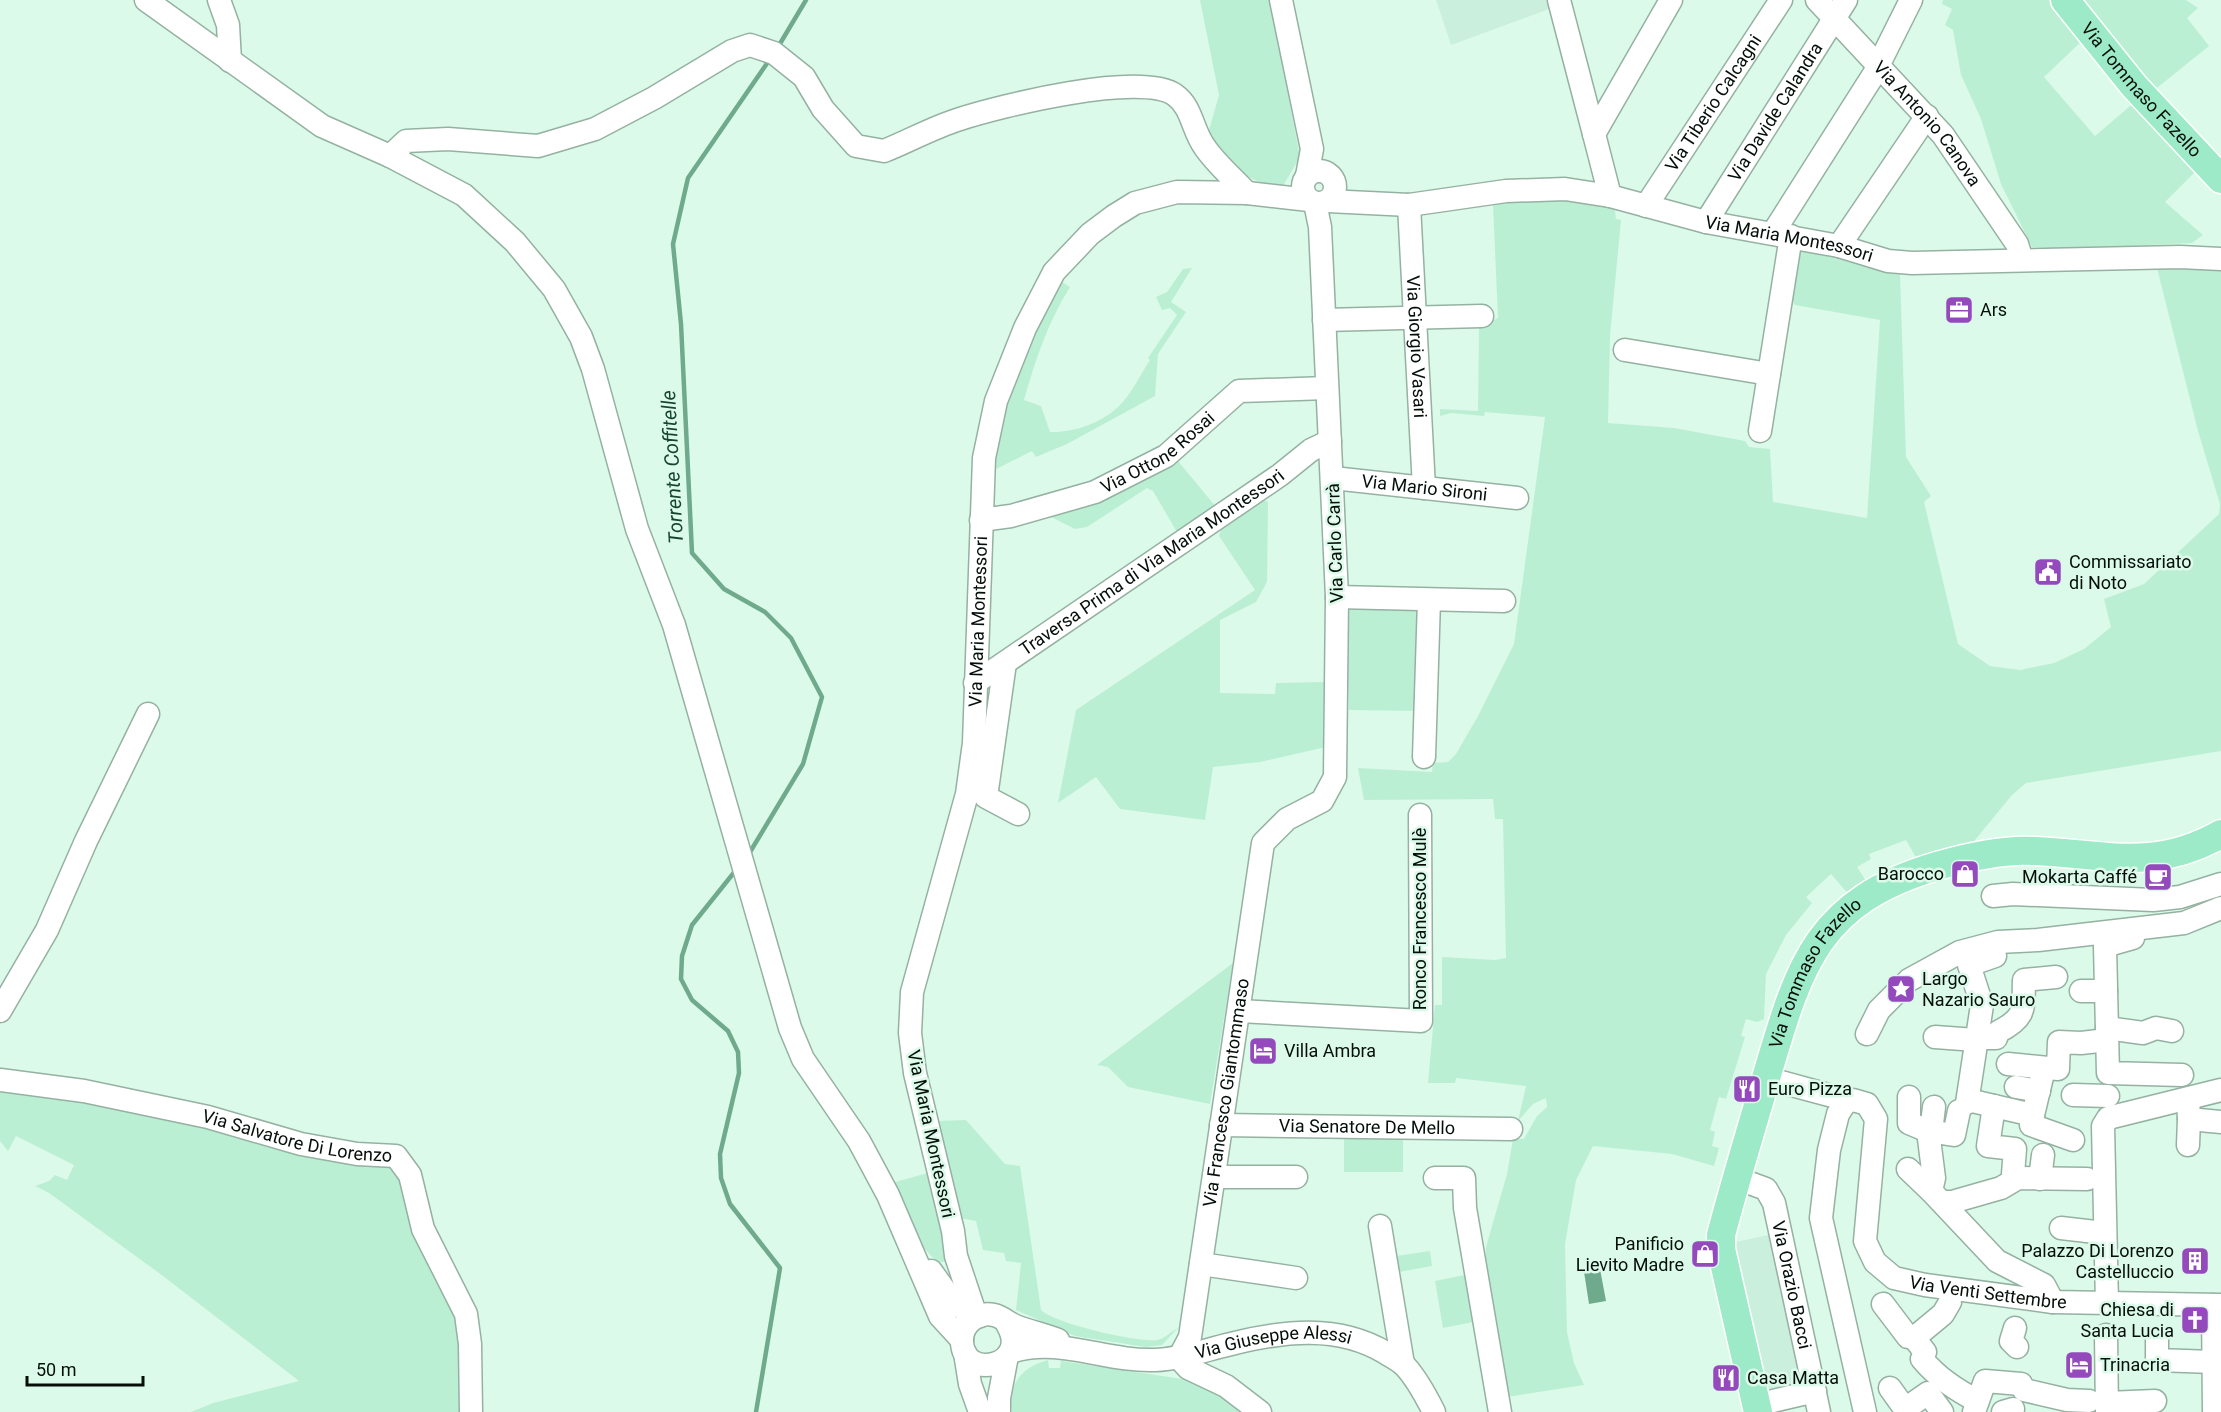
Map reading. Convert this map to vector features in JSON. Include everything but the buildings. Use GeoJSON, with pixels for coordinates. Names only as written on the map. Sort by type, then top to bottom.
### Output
{"type":"FeatureCollection","features":[{"type":"Feature","properties":{"kind":"main road","name":"Via Tommaso Fazello"},"geometry":{"type":"LineString","coordinates":[[2065,0],[2134,86],[2221,179]]}},
{"type":"Feature","properties":{"kind":"main road","name":"Via Tommaso Fazello"},"geometry":{"type":"LineString","coordinates":[[1757,1408],[1721,1249],[1721,1235],[1790,998],[1808,956],[1843,915],[1886,885],[1930,868],[1993,853],[2034,850],[2105,859],[2154,857],[2185,850],[2221,834]]}},
{"type":"Feature","properties":{"kind":"street"},"geometry":{"type":"LineString","coordinates":[[146,0],[322,126],[390,156],[464,195],[515,242],[554,289],[581,337],[593,369],[637,529],[674,625],[790,1028],[803,1059],[859,1141],[888,1196],[940,1316],[1013,1338],[999,1398],[999,1412]]}},
{"type":"Feature","properties":{"kind":"street"},"geometry":{"type":"LineString","coordinates":[[219,0],[228,25],[230,61]]}},
{"type":"Feature","properties":{"kind":"street"},"geometry":{"type":"LineString","coordinates":[[1281,0],[1319,191]]}},
{"type":"Feature","properties":{"kind":"street"},"geometry":{"type":"LineString","coordinates":[[1559,0],[1610,196]]}},
{"type":"Feature","properties":{"kind":"street"},"geometry":{"type":"LineString","coordinates":[[1594,134],[1671,0]]}},
{"type":"Feature","properties":{"kind":"street","name":"Via Tiberio Calcagni"},"geometry":{"type":"LineString","coordinates":[[1646,206],[1781,0]]}},
{"type":"Feature","properties":{"kind":"street","name":"Via Antonio Canova"},"geometry":{"type":"LineString","coordinates":[[1817,0],[1840,10],[1879,65],[1927,116],[2017,244],[2022,260]]}},
{"type":"Feature","properties":{"kind":"street"},"geometry":{"type":"LineString","coordinates":[[1760,431],[1769,374],[1782,234],[1879,65],[1911,0]]}},
{"type":"Feature","properties":{"kind":"street","name":"Via Davide Calandra"},"geometry":{"type":"LineString","coordinates":[[1706,222],[1840,10]]}},
{"type":"Feature","properties":{"kind":"street"},"geometry":{"type":"LineString","coordinates":[[390,156],[406,141],[448,139],[538,146],[595,129],[654,98],[732,51],[750,45],[774,53],[804,77],[823,109],[845,135],[856,146],[872,150],[884,151],[957,119],[1099,89],[1135,86],[1172,93],[1186,104],[1204,147],[1247,193]]}},
{"type":"Feature","properties":{"kind":"street"},"geometry":{"type":"LineString","coordinates":[[1839,246],[1927,116]]}},
{"type":"Feature","properties":{"kind":"street","name":"Via Maria Montessori"},"geometry":{"type":"LineString","coordinates":[[953,1231],[915,1073],[910,1033],[912,992],[967,794],[974,743],[984,458],[996,401],[1025,328],[1054,272],[1090,234],[1135,203],[1177,192],[1247,193],[1284,197],[1319,191],[1362,204],[1409,205],[1506,190],[1564,189],[1610,196],[1706,222],[1839,246],[1888,261],[1912,263],[2221,259]]}},
{"type":"Feature","properties":{"kind":"street","name":"Via Carlo Carrà"},"geometry":{"type":"LineString","coordinates":[[1276,830],[1287,819],[1322,801],[1335,777],[1337,597],[1319,191]]}},
{"type":"Feature","properties":{"kind":"street","name":"Via Giorgio Vasari"},"geometry":{"type":"LineString","coordinates":[[1409,205],[1424,488]]}},
{"type":"Feature","properties":{"kind":"street"},"geometry":{"type":"LineString","coordinates":[[1324,320],[1482,316]]}},
{"type":"Feature","properties":{"kind":"street"},"geometry":{"type":"LineString","coordinates":[[1625,350],[1769,374]]}},
{"type":"Feature","properties":{"kind":"street","name":"Via Ottone Rosai"},"geometry":{"type":"LineString","coordinates":[[981,520],[1011,516],[1105,487],[1166,456],[1239,391],[1328,388]]}},
{"type":"Feature","properties":{"kind":"street","name":"Traversa Prima di Via Maria Montessori"},"geometry":{"type":"LineString","coordinates":[[975,684],[1281,475],[1311,450],[1330,441]]}},
{"type":"Feature","properties":{"kind":"street","name":"Via Mario Sironi"},"geometry":{"type":"LineString","coordinates":[[1333,478],[1517,498]]}},
{"type":"Feature","properties":{"kind":"street"},"geometry":{"type":"LineString","coordinates":[[1337,597],[1504,601]]}},
{"type":"Feature","properties":{"kind":"street"},"geometry":{"type":"LineString","coordinates":[[1424,757],[1429,600]]}},
{"type":"Feature","properties":{"kind":"street"},"geometry":{"type":"LineString","coordinates":[[1005,663],[986,797],[1018,814]]}},
{"type":"Feature","properties":{"kind":"street"},"geometry":{"type":"LineString","coordinates":[[0,1011],[47,930],[86,841],[148,714]]}},
{"type":"Feature","properties":{"kind":"street","name":"Ronco Francesco Mulè"},"geometry":{"type":"LineString","coordinates":[[1239,1011],[1421,1021],[1420,815]]}},
{"type":"Feature","properties":{"kind":"street","name":"Via Francesco Giantommaso"},"geometry":{"type":"LineString","coordinates":[[1179,1358],[1190,1337],[1263,843],[1276,830]]}},
{"type":"Feature","properties":{"kind":"street"},"geometry":{"type":"LineString","coordinates":[[1993,896],[2013,894],[2153,900],[2180,897],[2221,884]]}},
{"type":"Feature","properties":{"kind":"street"},"geometry":{"type":"LineString","coordinates":[[1867,1034],[1879,1010],[1910,980],[1960,952],[1985,944],[2184,923],[2221,908]]}},
{"type":"Feature","properties":{"kind":"street"},"geometry":{"type":"LineString","coordinates":[[2139,929],[2138,936],[2105,946],[2108,1073],[2182,1075]]}},
{"type":"Feature","properties":{"kind":"street"},"geometry":{"type":"LineString","coordinates":[[1909,1097],[1909,1123],[1930,1131],[1954,1135],[1964,1105],[1982,1005],[1969,965],[2016,949],[2020,941]]}},
{"type":"Feature","properties":{"kind":"street"},"geometry":{"type":"LineString","coordinates":[[1935,1037],[1996,1038],[1998,1032],[2015,1023],[2023,1014],[2024,980],[2056,977]]}},
{"type":"Feature","properties":{"kind":"street"},"geometry":{"type":"LineString","coordinates":[[2081,991],[2106,991]]}},
{"type":"Feature","properties":{"kind":"street"},"geometry":{"type":"LineString","coordinates":[[2016,1087],[2042,1078],[2058,1069],[2055,1035],[2081,1043],[2107,1034],[2143,1033],[2156,1028],[2172,1031]]}},
{"type":"Feature","properties":{"kind":"street"},"geometry":{"type":"LineString","coordinates":[[2008,1064],[2042,1078]]}},
{"type":"Feature","properties":{"kind":"street"},"geometry":{"type":"LineString","coordinates":[[1766,1078],[1836,1097],[1845,1103],[1838,1114],[1829,1150],[1821,1218],[1865,1412]]}},
{"type":"Feature","properties":{"kind":"street"},"geometry":{"type":"LineString","coordinates":[[1937,1197],[1952,1202],[2001,1188],[2015,1179],[2040,1179],[2077,1160],[2031,1125],[2042,1078]]}},
{"type":"Feature","properties":{"kind":"street","name":"Via Salvatore Di Lorenzo"},"geometry":{"type":"LineString","coordinates":[[0,1080],[84,1091],[196,1114],[301,1144],[357,1154],[396,1156],[410,1175],[423,1229],[466,1314],[470,1344],[471,1412]]}},
{"type":"Feature","properties":{"kind":"street"},"geometry":{"type":"LineString","coordinates":[[2107,1304],[2103,1126],[2108,1118],[2188,1109],[2221,1090]]}},
{"type":"Feature","properties":{"kind":"street"},"geometry":{"type":"LineString","coordinates":[[2073,1095],[2108,1096]]}},
{"type":"Feature","properties":{"kind":"street","name":"Via Venti Settembre"},"geometry":{"type":"LineString","coordinates":[[1845,1103],[1861,1100],[1873,1111],[1876,1119],[1865,1241],[1875,1262],[1894,1278],[1925,1285],[2053,1302],[2217,1305]]}},
{"type":"Feature","properties":{"kind":"street"},"geometry":{"type":"LineString","coordinates":[[1964,1105],[1994,1106],[2033,1115]]}},
{"type":"Feature","properties":{"kind":"street"},"geometry":{"type":"LineString","coordinates":[[1994,1106],[1988,1146],[2015,1149],[2013,1174],[2015,1179]]}},
{"type":"Feature","properties":{"kind":"street"},"geometry":{"type":"LineString","coordinates":[[1934,1107],[1930,1131],[1937,1197]]}},
{"type":"Feature","properties":{"kind":"street"},"geometry":{"type":"LineString","coordinates":[[2188,1109],[2221,1122]]}},
{"type":"Feature","properties":{"kind":"street"},"geometry":{"type":"LineString","coordinates":[[2188,1109],[2188,1145]]}},
{"type":"Feature","properties":{"kind":"street","name":"Via Senatore De Mello"},"geometry":{"type":"LineString","coordinates":[[1221,1125],[1511,1129]]}},
{"type":"Feature","properties":{"kind":"street"},"geometry":{"type":"LineString","coordinates":[[2040,1179],[2043,1155]]}},
{"type":"Feature","properties":{"kind":"street"},"geometry":{"type":"LineString","coordinates":[[1908,1168],[1997,1261],[2044,1285],[2053,1302]]}},
{"type":"Feature","properties":{"kind":"street"},"geometry":{"type":"LineString","coordinates":[[1214,1177],[1296,1177]]}},
{"type":"Feature","properties":{"kind":"street"},"geometry":{"type":"LineString","coordinates":[[1435,1178],[1464,1178],[1465,1208],[1500,1412]]}},
{"type":"Feature","properties":{"kind":"street","name":"Via Orazio Bacci"},"geometry":{"type":"LineString","coordinates":[[1736,1178],[1766,1189],[1774,1203],[1817,1401]]}},
{"type":"Feature","properties":{"kind":"street"},"geometry":{"type":"LineString","coordinates":[[1380,1226],[1403,1364]]}},
{"type":"Feature","properties":{"kind":"street"},"geometry":{"type":"LineString","coordinates":[[2061,1228],[2104,1233]]}},
{"type":"Feature","properties":{"kind":"street"},"geometry":{"type":"LineString","coordinates":[[953,1231],[956,1256],[979,1327],[975,1362],[986,1365],[998,1363],[1009,1354],[1042,1345],[1081,1350]]}},
{"type":"Feature","properties":{"kind":"street"},"geometry":{"type":"LineString","coordinates":[[953,1231],[975,1286],[983,1299],[970,1384],[980,1412]]}},
{"type":"Feature","properties":{"kind":"street"},"geometry":{"type":"LineString","coordinates":[[911,1246],[957,1306],[979,1327],[1081,1350]]}},
{"type":"Feature","properties":{"kind":"street"},"geometry":{"type":"LineString","coordinates":[[929,1268],[945,1269],[952,1264],[956,1256]]}},
{"type":"Feature","properties":{"kind":"street"},"geometry":{"type":"LineString","coordinates":[[1201,1264],[1296,1278]]}},
{"type":"Feature","properties":{"kind":"street"},"geometry":{"type":"LineString","coordinates":[[1908,1344],[1943,1314],[1950,1302]]}},
{"type":"Feature","properties":{"kind":"street"},"geometry":{"type":"LineString","coordinates":[[1883,1304],[1908,1337],[1908,1344]]}},
{"type":"Feature","properties":{"kind":"street"},"geometry":{"type":"LineString","coordinates":[[2214,1412],[2213,1362],[2217,1305]]}},
{"type":"Feature","properties":{"kind":"street","name":"Via Giuseppe Alessi"},"geometry":{"type":"LineString","coordinates":[[1081,1350],[1152,1360],[1179,1358],[1234,1343],[1311,1331],[1347,1335],[1372,1345],[1403,1364],[1421,1387],[1434,1412]]}},
{"type":"Feature","properties":{"kind":"street"},"geometry":{"type":"LineString","coordinates":[[2092,1404],[2106,1335]]}},
{"type":"Feature","properties":{"kind":"street"},"geometry":{"type":"LineString","coordinates":[[2157,1340],[2157,1360],[2213,1362]]}},
{"type":"Feature","properties":{"kind":"street"},"geometry":{"type":"LineString","coordinates":[[1908,1344],[1925,1352],[1922,1359],[1946,1384],[1978,1398],[2021,1383],[2024,1390],[2092,1404],[2155,1401]]}},
{"type":"Feature","properties":{"kind":"street"},"geometry":{"type":"LineString","coordinates":[[1179,1358],[1188,1368],[1226,1386],[1260,1412]]}},
{"type":"Feature","properties":{"kind":"street"},"geometry":{"type":"LineString","coordinates":[[1890,1388],[1905,1409],[1928,1393],[1942,1412]]}},
{"type":"Feature","properties":{"kind":"street"},"geometry":{"type":"LineString","coordinates":[[1757,1408],[1817,1401]]}},
{"type":"Feature","properties":{"kind":"shaded area"},"geometry":{"type":"Polygon","coordinates":[[[1200,0],[1270,0],[1300,157],[1283,186],[1260,182],[1242,173],[1211,142],[1208,134],[1219,95],[1200,0]]]}},
{"type":"Feature","properties":{"kind":"shaded area"},"geometry":{"type":"Polygon","coordinates":[[[1436,0],[1546,0],[1549,9],[1451,45],[1436,0]]]}},
{"type":"Feature","properties":{"kind":"shaded area"},"geometry":{"type":"Polygon","coordinates":[[[1943,0],[2053,0],[2083,40],[2044,77],[2095,136],[2137,100],[2199,168],[2165,202],[2203,235],[2192,243],[2066,249],[2032,247],[2001,184],[1981,119],[1961,75],[1953,30],[1945,25],[1952,9],[1942,4],[1943,0]]]}},
{"type":"Feature","properties":{"kind":"shaded area"},"geometry":{"type":"Polygon","coordinates":[[[2072,0],[2186,0],[2198,8],[2187,18],[2209,46],[2153,91],[2072,0]]]}},
{"type":"Feature","properties":{"kind":"shaded area"},"geometry":{"type":"Polygon","coordinates":[[[1555,198],[1614,205],[1616,219],[1621,220],[1610,336],[1608,423],[1674,428],[1745,441],[1749,447],[1770,449],[1773,502],[1867,518],[1880,320],[1795,305],[1790,298],[1800,244],[1900,274],[1906,457],[1931,496],[1924,502],[1958,644],[1990,666],[2020,670],[2054,663],[2084,649],[2111,627],[2104,599],[2144,584],[2219,514],[2220,504],[2198,431],[2157,268],[2221,270],[2221,751],[2026,783],[2012,795],[1966,851],[1918,861],[1906,840],[1869,854],[1871,859],[1857,867],[1868,884],[1850,896],[1831,874],[1806,897],[1812,903],[1786,935],[1766,974],[1764,1019],[1757,1022],[1746,1019],[1741,1036],[1745,1037],[1726,1099],[1719,1097],[1710,1130],[1715,1132],[1712,1146],[1719,1148],[1714,1166],[1672,1154],[1593,1146],[1576,1180],[1565,1244],[1567,1332],[1574,1363],[1584,1385],[1507,1397],[1484,1285],[1486,1247],[1507,1174],[1513,1139],[1524,1139],[1537,1116],[1547,1107],[1546,1098],[1533,1104],[1518,1121],[1526,1086],[1456,1078],[1455,1083],[1428,1083],[1435,1005],[1442,1005],[1442,957],[1495,960],[1506,958],[1503,819],[1495,819],[1493,799],[1364,800],[1358,768],[1432,772],[1433,763],[1448,762],[1456,754],[1478,716],[1514,644],[1545,417],[1485,412],[1484,416],[1451,413],[1440,416],[1440,409],[1478,411],[1479,327],[1498,318],[1493,205],[1511,200],[1555,198]]]}},
{"type":"Feature","properties":{"kind":"shaded area"},"geometry":{"type":"Polygon","coordinates":[[[1192,268],[1171,302],[1186,312],[1158,354],[1155,396],[1067,444],[1036,457],[1032,451],[994,470],[1002,423],[1017,372],[1038,323],[1062,282],[1070,287],[1043,342],[1024,400],[1041,406],[1050,432],[1068,431],[1086,426],[1111,413],[1123,402],[1150,360],[1148,358],[1177,315],[1170,308],[1162,310],[1156,297],[1167,292],[1183,269],[1192,268]]]}},
{"type":"Feature","properties":{"kind":"shaded area"},"geometry":{"type":"Polygon","coordinates":[[[1178,461],[1216,507],[1177,532],[1153,491],[1147,488],[1087,527],[1075,529],[1049,516],[1107,496],[1178,461]]]}},
{"type":"Feature","properties":{"kind":"shaded area"},"geometry":{"type":"Polygon","coordinates":[[[1261,499],[1268,502],[1267,582],[1256,602],[1220,620],[1220,693],[1275,694],[1276,683],[1324,682],[1326,747],[1260,762],[1213,767],[1205,820],[1120,809],[1096,777],[1058,803],[1076,710],[1255,590],[1219,536],[1223,524],[1261,499]]]}},
{"type":"Feature","properties":{"kind":"shaded area"},"geometry":{"type":"Polygon","coordinates":[[[1346,608],[1419,610],[1415,711],[1349,710],[1346,608]]]}},
{"type":"Feature","properties":{"kind":"shaded area"},"geometry":{"type":"Polygon","coordinates":[[[1233,963],[1210,1104],[1128,1087],[1108,1067],[1097,1065],[1233,963]]]}},
{"type":"Feature","properties":{"kind":"shaded area"},"geometry":{"type":"Polygon","coordinates":[[[0,1090],[47,1091],[393,1160],[457,1302],[467,1412],[191,1412],[213,1403],[299,1381],[163,1276],[49,1193],[35,1186],[49,1181],[55,1175],[67,1180],[74,1165],[16,1136],[8,1151],[0,1141],[0,1090]]]}},
{"type":"Feature","properties":{"kind":"shaded area"},"geometry":{"type":"Polygon","coordinates":[[[966,1120],[1005,1164],[1020,1166],[1041,1310],[1078,1326],[1147,1340],[1165,1337],[1178,1328],[1162,1345],[1146,1347],[1075,1336],[1016,1310],[1021,1263],[1006,1261],[1004,1253],[983,1250],[976,1221],[960,1218],[936,1121],[966,1120]]]}},
{"type":"Feature","properties":{"kind":"shaded area"},"geometry":{"type":"Polygon","coordinates":[[[1344,1137],[1403,1137],[1403,1172],[1344,1172],[1344,1137]]]}},
{"type":"Feature","properties":{"kind":"shaded area"},"geometry":{"type":"Polygon","coordinates":[[[931,1172],[949,1256],[946,1261],[938,1263],[921,1245],[892,1183],[931,1172]]]}},
{"type":"Feature","properties":{"kind":"shaded area"},"geometry":{"type":"Polygon","coordinates":[[[1773,1234],[1806,1380],[1762,1390],[1731,1243],[1773,1234]]]}},
{"type":"Feature","properties":{"kind":"shaded area"},"geometry":{"type":"Polygon","coordinates":[[[1430,1251],[1432,1266],[1399,1272],[1396,1256],[1430,1251]]]}},
{"type":"Feature","properties":{"kind":"shaded area"},"geometry":{"type":"Polygon","coordinates":[[[1600,1269],[1606,1301],[1589,1304],[1584,1272],[1600,1269]]]}},
{"type":"Feature","properties":{"kind":"shaded area"},"geometry":{"type":"Polygon","coordinates":[[[1469,1274],[1473,1322],[1443,1328],[1435,1281],[1469,1274]]]}},
{"type":"Feature","properties":{"kind":"shaded area"},"geometry":{"type":"Polygon","coordinates":[[[1048,1360],[1049,1368],[1060,1368],[1061,1361],[1203,1382],[1249,1412],[1012,1412],[1012,1393],[1018,1378],[1031,1367],[1048,1360]]]}},
{"type":"Feature","properties":{"kind":"waterway","name":"Torrente Coffitelle"},"geometry":{"type":"LineString","coordinates":[[778,47],[806,0]]}},
{"type":"Feature","properties":{"kind":"waterway","name":"Torrente Coffitelle"},"geometry":{"type":"LineString","coordinates":[[747,857],[803,764],[822,697],[791,638],[765,612],[724,589],[692,553],[681,324],[673,244],[688,178],[770,59]]}},
{"type":"Feature","properties":{"kind":"waterway","name":"Torrente Coffitelle"},"geometry":{"type":"LineString","coordinates":[[736,870],[692,925],[682,956],[681,979],[692,1000],[728,1031],[738,1052],[739,1073],[720,1154],[721,1178],[730,1204],[780,1268],[756,1412]]}},
{"type":"Feature","properties":{"kind":"place","name":"Ars"},"geometry":{"type":"Point","coordinates":[1959,310]}},
{"type":"Feature","properties":{"kind":"place","name":"Commissariato di Noto"},"geometry":{"type":"Point","coordinates":[2048,572]}},
{"type":"Feature","properties":{"kind":"place","name":"Barocco"},"geometry":{"type":"Point","coordinates":[1965,874]}},
{"type":"Feature","properties":{"kind":"place","name":"Mokarta Caffé"},"geometry":{"type":"Point","coordinates":[2158,877]}},
{"type":"Feature","properties":{"kind":"place","name":"Largo Nazario Sauro"},"geometry":{"type":"Point","coordinates":[1901,989]}},
{"type":"Feature","properties":{"kind":"place","name":"Villa Ambra"},"geometry":{"type":"Point","coordinates":[1263,1051]}},
{"type":"Feature","properties":{"kind":"place","name":"Euro Pizza"},"geometry":{"type":"Point","coordinates":[1747,1089]}},
{"type":"Feature","properties":{"kind":"place","name":"Panificio Lievito Madre"},"geometry":{"type":"Point","coordinates":[1705,1254]}},
{"type":"Feature","properties":{"kind":"place","name":"Palazzo Di Lorenzo Castelluccio"},"geometry":{"type":"Point","coordinates":[2195,1261]}},
{"type":"Feature","properties":{"kind":"place","name":"Chiesa di Santa Lucia"},"geometry":{"type":"Point","coordinates":[2195,1320]}},
{"type":"Feature","properties":{"kind":"place","name":"Trinacria"},"geometry":{"type":"Point","coordinates":[2079,1365]}},
{"type":"Feature","properties":{"kind":"place","name":"Casa Matta"},"geometry":{"type":"Point","coordinates":[1726,1378]}}]}
